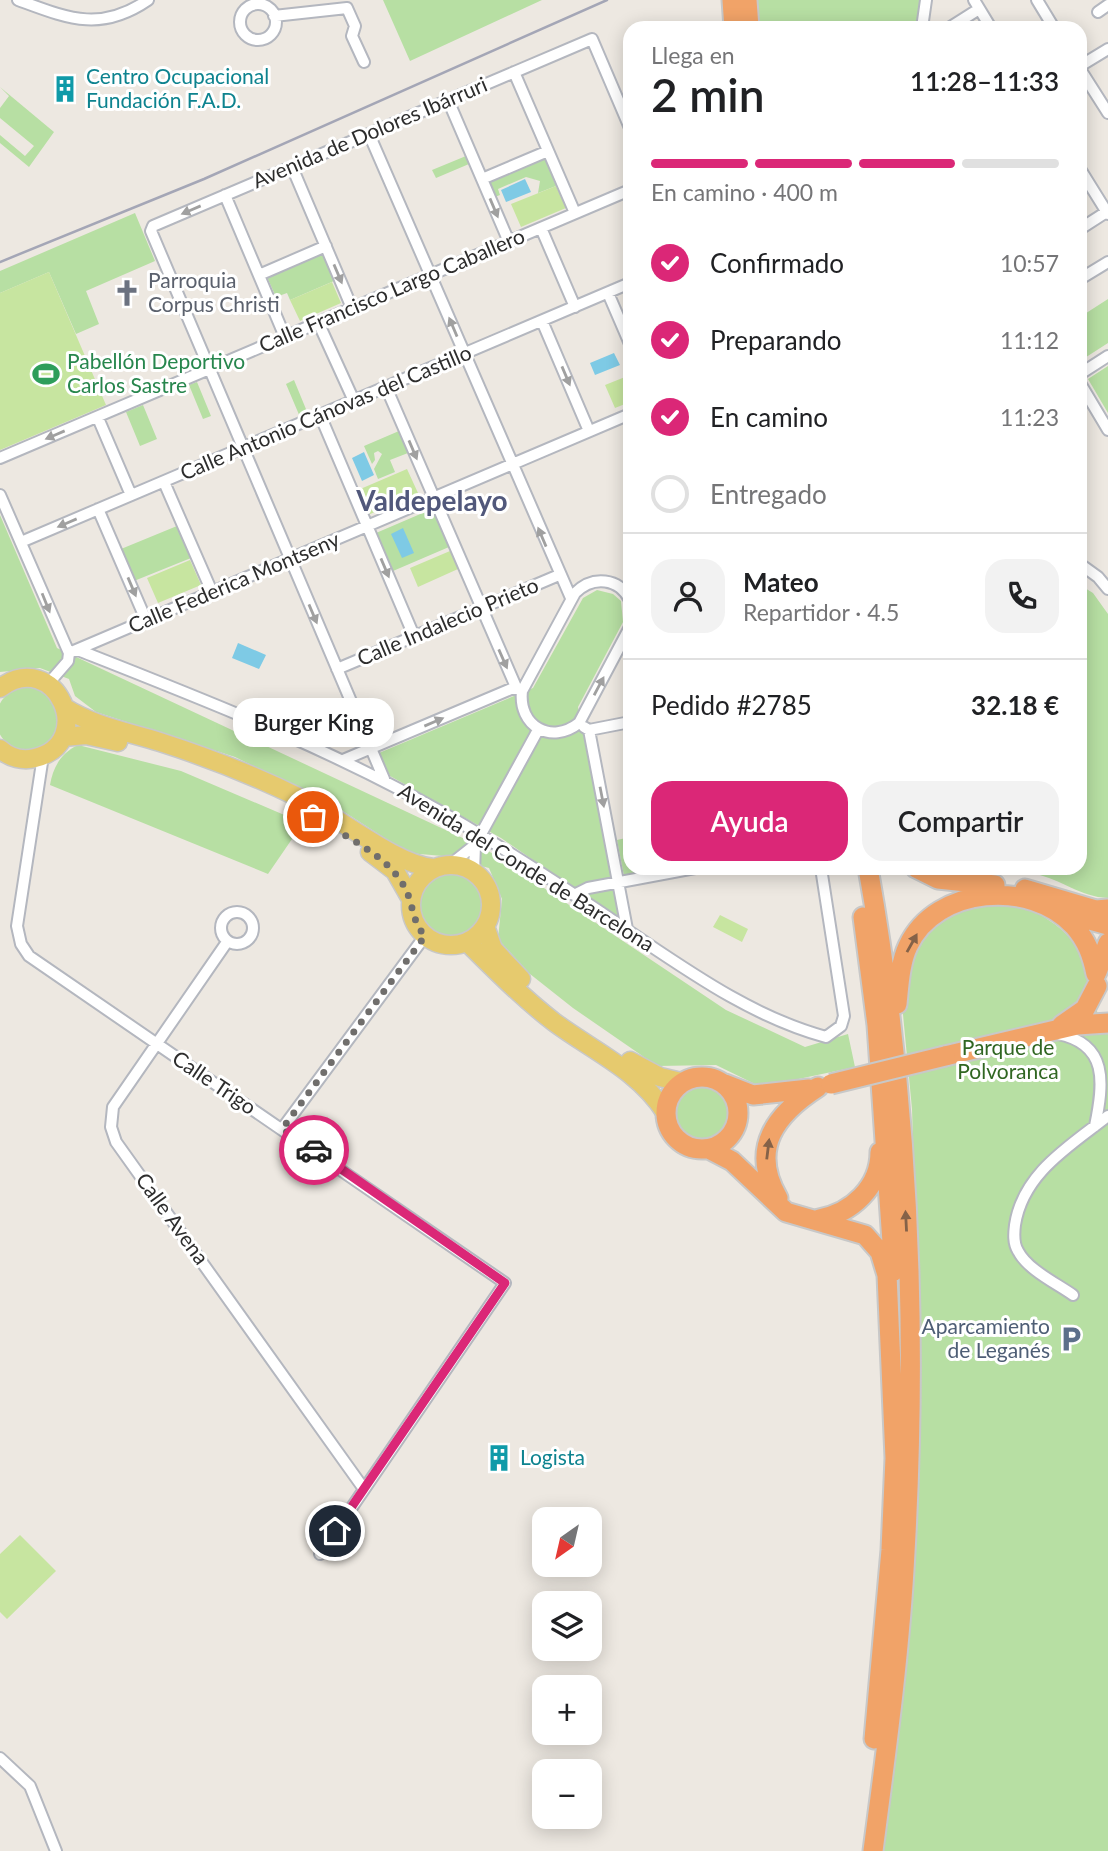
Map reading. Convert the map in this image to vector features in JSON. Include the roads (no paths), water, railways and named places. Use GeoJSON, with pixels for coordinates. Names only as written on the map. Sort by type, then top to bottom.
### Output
{"type":"FeatureCollection","features":[{"type":"Feature","properties":{"kind":"highway"},"geometry":{"type":"LineString","coordinates":[[732,0],[734,21]]}},
{"type":"Feature","properties":{"kind":"highway"},"geometry":{"type":"LineString","coordinates":[[747,0],[748,21]]}},
{"type":"Feature","properties":{"kind":"highway"},"geometry":{"type":"LineString","coordinates":[[856,875],[877,1025],[896,1303],[891,1550],[879,1693],[860,1851]]}},
{"type":"Feature","properties":{"kind":"highway"},"geometry":{"type":"LineString","coordinates":[[869,875],[892,1022],[903,1154],[910,1303],[905,1553],[890,1719],[873,1851]]}},
{"type":"Feature","properties":{"kind":"highway"},"geometry":{"type":"LineString","coordinates":[[930,875],[957,883],[1022,888],[1097,910],[1108,909]]}},
{"type":"Feature","properties":{"kind":"highway"},"geometry":{"type":"LineString","coordinates":[[1022,888],[1081,919],[1108,925]]}},
{"type":"Feature","properties":{"kind":"highway"},"geometry":{"type":"LineString","coordinates":[[903,1154],[906,1122],[897,1010],[899,980],[908,945],[923,925],[939,912],[969,898],[986,894],[1020,897],[1055,912],[1072,924],[1092,953],[1096,980],[1108,1016]]}},
{"type":"Feature","properties":{"kind":"highway"},"geometry":{"type":"LineString","coordinates":[[1043,1034],[1078,1015],[1090,1003],[1108,943]]}},
{"type":"Feature","properties":{"kind":"highway"},"geometry":{"type":"LineString","coordinates":[[894,1447],[887,1275],[880,1252],[865,1235],[845,1227],[807,1221],[786,1212],[732,1161],[709,1149],[688,1146],[678,1141],[671,1133],[665,1112],[672,1090],[681,1082],[703,1076],[753,1095],[788,1093],[1097,1022],[1108,1023]]}},
{"type":"Feature","properties":{"kind":"highway"},"geometry":{"type":"LineString","coordinates":[[807,1221],[846,1211],[867,1190],[876,1174],[880,1156],[877,1025]]}},
{"type":"Feature","properties":{"kind":"highway"},"geometry":{"type":"LineString","coordinates":[[725,1084],[737,1101],[736,1125],[743,1156],[755,1180]]}},
{"type":"Feature","properties":{"kind":"highway"},"geometry":{"type":"LineString","coordinates":[[786,1212],[768,1173],[766,1154],[770,1133],[781,1115],[793,1103],[824,1085]]}},
{"type":"Feature","properties":{"kind":"highway"},"geometry":{"type":"LineString","coordinates":[[709,1149],[719,1145],[751,1110],[788,1093]]}},
{"type":"Feature","properties":{"kind":"main road"},"geometry":{"type":"LineString","coordinates":[[0,687],[11,681],[29,678],[48,684],[55,690],[65,708],[66,728],[63,737],[43,756],[18,759],[0,749]]}},
{"type":"Feature","properties":{"kind":"main road"},"geometry":{"type":"LineString","coordinates":[[63,737],[86,735],[193,763],[313,817],[395,871],[411,899],[413,918],[425,936],[445,945],[467,942],[485,926],[491,903],[489,891],[474,872],[404,861],[322,809],[263,780],[171,746],[90,722],[65,708]]}},
{"type":"Feature","properties":{"kind":"main road"},"geometry":{"type":"LineString","coordinates":[[411,899],[422,876],[442,866]]}},
{"type":"Feature","properties":{"kind":"main road"},"geometry":{"type":"LineString","coordinates":[[485,926],[493,949],[508,967],[558,1010],[642,1069],[681,1082]]}},
{"type":"Feature","properties":{"kind":"main road"},"geometry":{"type":"LineString","coordinates":[[467,942],[554,1022],[636,1077],[652,1091],[665,1112]]}},
{"type":"Feature","properties":{"kind":"street"},"geometry":{"type":"LineString","coordinates":[[18,0],[69,19],[94,21],[118,16],[148,0]]}},
{"type":"Feature","properties":{"kind":"street"},"geometry":{"type":"LineString","coordinates":[[236,0],[244,11],[242,30],[257,40],[270,36],[276,23],[274,16],[261,5],[244,11]]}},
{"type":"Feature","properties":{"kind":"street"},"geometry":{"type":"LineString","coordinates":[[923,21],[926,0]]}},
{"type":"Feature","properties":{"kind":"street"},"geometry":{"type":"LineString","coordinates":[[1037,0],[1050,21]]}},
{"type":"Feature","properties":{"kind":"street"},"geometry":{"type":"LineString","coordinates":[[957,21],[977,4],[987,21]]}},
{"type":"Feature","properties":{"kind":"street"},"geometry":{"type":"LineString","coordinates":[[274,16],[347,8],[355,26],[352,36],[364,62]]}},
{"type":"Feature","properties":{"kind":"street","name":"Avenida de Dolores Ibárruri"},"geometry":{"type":"LineString","coordinates":[[208,370],[150,231],[153,226],[592,39],[623,112]]}},
{"type":"Feature","properties":{"kind":"street"},"geometry":{"type":"LineString","coordinates":[[1087,62],[1108,49]]}},
{"type":"Feature","properties":{"kind":"street"},"geometry":{"type":"LineString","coordinates":[[514,72],[575,214]]}},
{"type":"Feature","properties":{"kind":"street"},"geometry":{"type":"LineString","coordinates":[[1087,78],[1108,113]]}},
{"type":"Feature","properties":{"kind":"street"},"geometry":{"type":"LineString","coordinates":[[448,100],[509,242]]}},
{"type":"Feature","properties":{"kind":"street"},"geometry":{"type":"LineString","coordinates":[[369,134],[571,598]]}},
{"type":"Feature","properties":{"kind":"street"},"geometry":{"type":"LineString","coordinates":[[482,179],[548,151]]}},
{"type":"Feature","properties":{"kind":"street"},"geometry":{"type":"LineString","coordinates":[[292,167],[352,308]]}},
{"type":"Feature","properties":{"kind":"street"},"geometry":{"type":"LineString","coordinates":[[1087,184],[1108,213],[1087,225]]}},
{"type":"Feature","properties":{"kind":"street","name":"Calle Francisco Largo Caballero"},"geometry":{"type":"LineString","coordinates":[[0,458],[623,193]]}},
{"type":"Feature","properties":{"kind":"street"},"geometry":{"type":"LineString","coordinates":[[225,195],[285,337]]}},
{"type":"Feature","properties":{"kind":"street"},"geometry":{"type":"LineString","coordinates":[[541,228],[575,307]]}},
{"type":"Feature","properties":{"kind":"street"},"geometry":{"type":"LineString","coordinates":[[259,275],[326,246]]}},
{"type":"Feature","properties":{"kind":"street"},"geometry":{"type":"LineString","coordinates":[[1087,275],[1108,262]]}},
{"type":"Feature","properties":{"kind":"street","name":"Calle Antonio Cánovas del Castillo"},"geometry":{"type":"LineString","coordinates":[[21,542],[623,287]]}},
{"type":"Feature","properties":{"kind":"street"},"geometry":{"type":"LineString","coordinates":[[608,293],[623,328]]}},
{"type":"Feature","properties":{"kind":"street"},"geometry":{"type":"LineString","coordinates":[[542,321],[589,431]]}},
{"type":"Feature","properties":{"kind":"street"},"geometry":{"type":"LineString","coordinates":[[318,322],[354,401]]}},
{"type":"Feature","properties":{"kind":"street"},"geometry":{"type":"LineString","coordinates":[[1087,370],[1108,356]]}},
{"type":"Feature","properties":{"kind":"street"},"geometry":{"type":"LineString","coordinates":[[208,370],[384,779]]}},
{"type":"Feature","properties":{"kind":"street"},"geometry":{"type":"LineString","coordinates":[[386,387],[481,608],[519,689],[525,717],[538,730],[566,732],[579,723],[623,643]]}},
{"type":"Feature","properties":{"kind":"street"},"geometry":{"type":"LineString","coordinates":[[1087,395],[1107,425]]}},
{"type":"Feature","properties":{"kind":"street"},"geometry":{"type":"LineString","coordinates":[[1087,405],[1091,402]]}},
{"type":"Feature","properties":{"kind":"street"},"geometry":{"type":"LineString","coordinates":[[320,415],[414,636]]}},
{"type":"Feature","properties":{"kind":"street","name":"Calle Federica Montseny"},"geometry":{"type":"LineString","coordinates":[[73,651],[623,417]]}},
{"type":"Feature","properties":{"kind":"street"},"geometry":{"type":"LineString","coordinates":[[98,418],[131,495]]}},
{"type":"Feature","properties":{"kind":"street"},"geometry":{"type":"LineString","coordinates":[[164,482],[212,592]]}},
{"type":"Feature","properties":{"kind":"street"},"geometry":{"type":"LineString","coordinates":[[0,495],[73,651],[48,684]]}},
{"type":"Feature","properties":{"kind":"street"},"geometry":{"type":"LineString","coordinates":[[99,509],[146,620]]}},
{"type":"Feature","properties":{"kind":"street"},"geometry":{"type":"LineString","coordinates":[[1103,574],[1108,589]]}},
{"type":"Feature","properties":{"kind":"street","name":"Calle Indalecio Prieto"},"geometry":{"type":"LineString","coordinates":[[337,669],[559,575]]}},
{"type":"Feature","properties":{"kind":"street"},"geometry":{"type":"LineString","coordinates":[[344,761],[519,689],[571,598],[581,587],[603,581],[620,586],[623,590]]}},
{"type":"Feature","properties":{"kind":"street","name":"Avenida del Conde de Barcelona"},"geometry":{"type":"LineString","coordinates":[[73,651],[298,738],[384,779],[478,840],[574,895],[674,963],[739,1001],[826,1037],[841,1026],[844,1016],[822,875]]}},
{"type":"Feature","properties":{"kind":"street"},"geometry":{"type":"LineString","coordinates":[[579,723],[589,730],[626,929]]}},
{"type":"Feature","properties":{"kind":"street"},"geometry":{"type":"LineString","coordinates":[[589,730],[623,723]]}},
{"type":"Feature","properties":{"kind":"street"},"geometry":{"type":"LineString","coordinates":[[474,872],[478,840],[538,730]]}},
{"type":"Feature","properties":{"kind":"street","name":"Calle Trigo"},"geometry":{"type":"LineString","coordinates":[[43,756],[17,926],[21,944],[29,956],[505,1283],[320,1554]]}},
{"type":"Feature","properties":{"kind":"street"},"geometry":{"type":"LineString","coordinates":[[442,866],[478,840]]}},
{"type":"Feature","properties":{"kind":"street"},"geometry":{"type":"LineString","coordinates":[[574,895],[588,888],[662,875]]}},
{"type":"Feature","properties":{"kind":"street"},"geometry":{"type":"LineString","coordinates":[[282,1129],[425,936]]}},
{"type":"Feature","properties":{"kind":"street","name":"Calle Avena"},"geometry":{"type":"LineString","coordinates":[[227,942],[113,1107],[111,1127],[116,1142],[364,1489]]}},
{"type":"Feature","properties":{"kind":"street"},"geometry":{"type":"LineString","coordinates":[[1043,1034],[1081,1040],[1097,1052],[1103,1071],[1095,1126]]}},
{"type":"Feature","properties":{"kind":"street"},"geometry":{"type":"LineString","coordinates":[[1073,1295],[1027,1262],[1017,1250],[1014,1227],[1021,1202],[1037,1174],[1108,1116]]}},
{"type":"Feature","properties":{"kind":"street"},"geometry":{"type":"LineString","coordinates":[[2,1765],[30,1786],[56,1851]]}},
{"type":"Feature","properties":{"kind":"water"},"geometry":{"type":"Polygon","coordinates":[[[525,179],[531,192],[506,202],[501,190],[525,179]]]}},
{"type":"Feature","properties":{"kind":"water"},"geometry":{"type":"Polygon","coordinates":[[[614,353],[620,365],[595,375],[590,363],[614,353]]]}},
{"type":"Feature","properties":{"kind":"water"},"geometry":{"type":"Polygon","coordinates":[[[364,452],[374,475],[362,481],[352,458],[364,452]]]}},
{"type":"Feature","properties":{"kind":"water"},"geometry":{"type":"Polygon","coordinates":[[[403,528],[414,553],[402,558],[391,534],[403,528]]]}},
{"type":"Feature","properties":{"kind":"water"},"geometry":{"type":"Polygon","coordinates":[[[238,643],[266,655],[259,669],[232,658],[238,643]]]}},
{"type":"Feature","properties":{"kind":"railway"},"geometry":{"type":"LineString","coordinates":[[0,262],[204,179],[607,0]]}},
{"type":"Feature","properties":{"kind":"place","name":"Centro Ocupacional Fundación F.A.D."},"geometry":{"type":"Point","coordinates":[65,89]}},
{"type":"Feature","properties":{"kind":"place","name":"Parroquia Corpus Christi"},"geometry":{"type":"Point","coordinates":[127,293]}},
{"type":"Feature","properties":{"kind":"place","name":"Pabellón Deportivo Carlos Sastre"},"geometry":{"type":"Point","coordinates":[46,374]}},
{"type":"Feature","properties":{"kind":"place","name":"Burger King"},"geometry":{"type":"Point","coordinates":[313,817]}},
{"type":"Feature","properties":{"kind":"place","name":"Aparcamiento de Leganés"},"geometry":{"type":"Point","coordinates":[1071,1339]}},
{"type":"Feature","properties":{"kind":"place","name":"Logista"},"geometry":{"type":"Point","coordinates":[499,1458]}},
{"type":"Feature","properties":{"kind":"district","name":"Valdepelayo"},"geometry":{"type":"Point","coordinates":[432,501]}},
{"type":"Feature","properties":{"kind":"park label","name":"Parque de Polvoranca"},"geometry":{"type":"Point","coordinates":[1008,1060]}}]}
